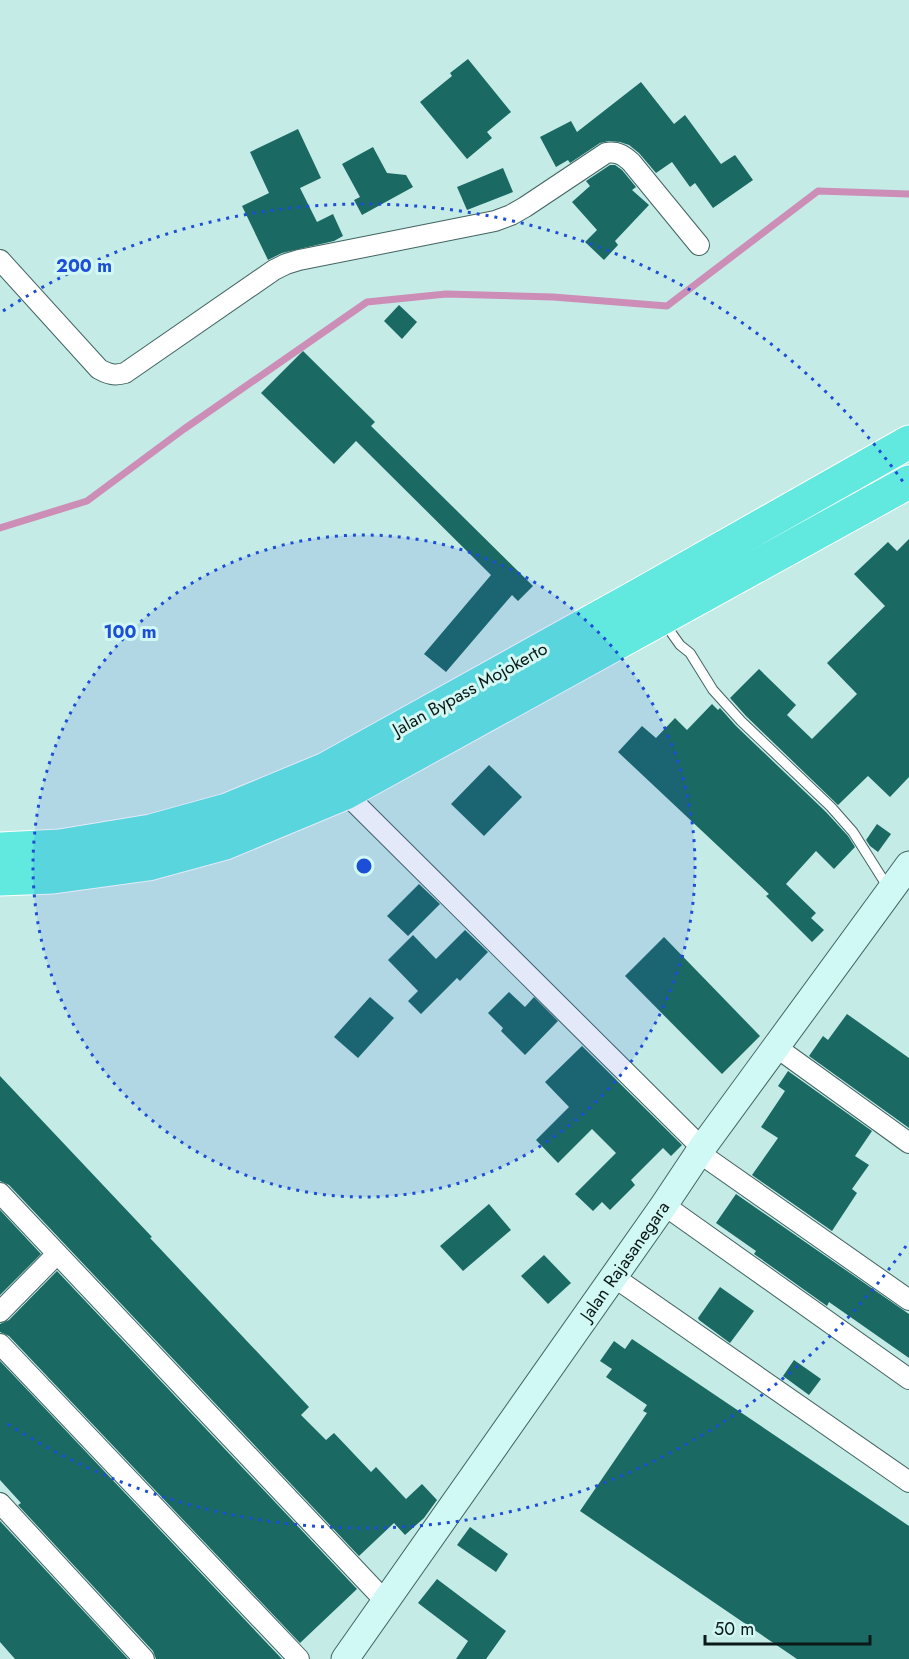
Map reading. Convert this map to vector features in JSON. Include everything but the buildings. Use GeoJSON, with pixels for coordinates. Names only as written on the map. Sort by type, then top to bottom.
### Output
{"type":"FeatureCollection","features":[{"type":"Feature","properties":{"kind":"highway","name":"Jalan Bypass Mojokerto"},"geometry":{"type":"LineString","coordinates":[[0,849],[60,846],[151,831],[227,810],[326,769],[909,442]]}},
{"type":"Feature","properties":{"kind":"highway","name":"Jalan Bypass Mojokerto"},"geometry":{"type":"LineString","coordinates":[[0,879],[53,877],[148,864],[225,843],[345,793],[909,482]]}},
{"type":"Feature","properties":{"kind":"street"},"geometry":{"type":"LineString","coordinates":[[0,260],[99,369],[107,374],[116,375],[125,373],[286,264],[495,221],[525,207],[606,153],[613,152],[623,155],[631,162],[699,245]]}},
{"type":"Feature","properties":{"kind":"street"},"geometry":{"type":"LineString","coordinates":[[345,793],[700,1150],[909,1300]]}},
{"type":"Feature","properties":{"kind":"street","name":"Jalan Rajasanegara"},"geometry":{"type":"LineString","coordinates":[[345,1659],[664,1205],[700,1150],[909,865]]}},
{"type":"Feature","properties":{"kind":"street"},"geometry":{"type":"LineString","coordinates":[[776,1047],[909,1143]]}},
{"type":"Feature","properties":{"kind":"street"},"geometry":{"type":"LineString","coordinates":[[0,1193],[386,1602]]}},
{"type":"Feature","properties":{"kind":"street"},"geometry":{"type":"LineString","coordinates":[[664,1205],[909,1379]]}},
{"type":"Feature","properties":{"kind":"street"},"geometry":{"type":"LineString","coordinates":[[0,1312],[57,1254]]}},
{"type":"Feature","properties":{"kind":"street"},"geometry":{"type":"LineString","coordinates":[[614,1276],[909,1482]]}},
{"type":"Feature","properties":{"kind":"street"},"geometry":{"type":"LineString","coordinates":[[0,1344],[299,1659]]}},
{"type":"Feature","properties":{"kind":"street"},"geometry":{"type":"LineString","coordinates":[[0,1503],[144,1659]]}},
{"type":"Feature","properties":{"kind":"lane"},"geometry":{"type":"LineString","coordinates":[[661,618],[680,645],[690,653],[714,690],[741,721],[831,807],[853,832],[891,891]]}},
{"type":"Feature","properties":{"kind":"waterway"},"geometry":{"type":"LineString","coordinates":[[0,528],[87,501],[184,429],[367,302],[446,294],[553,297],[667,306],[818,191],[909,194]]}}]}
